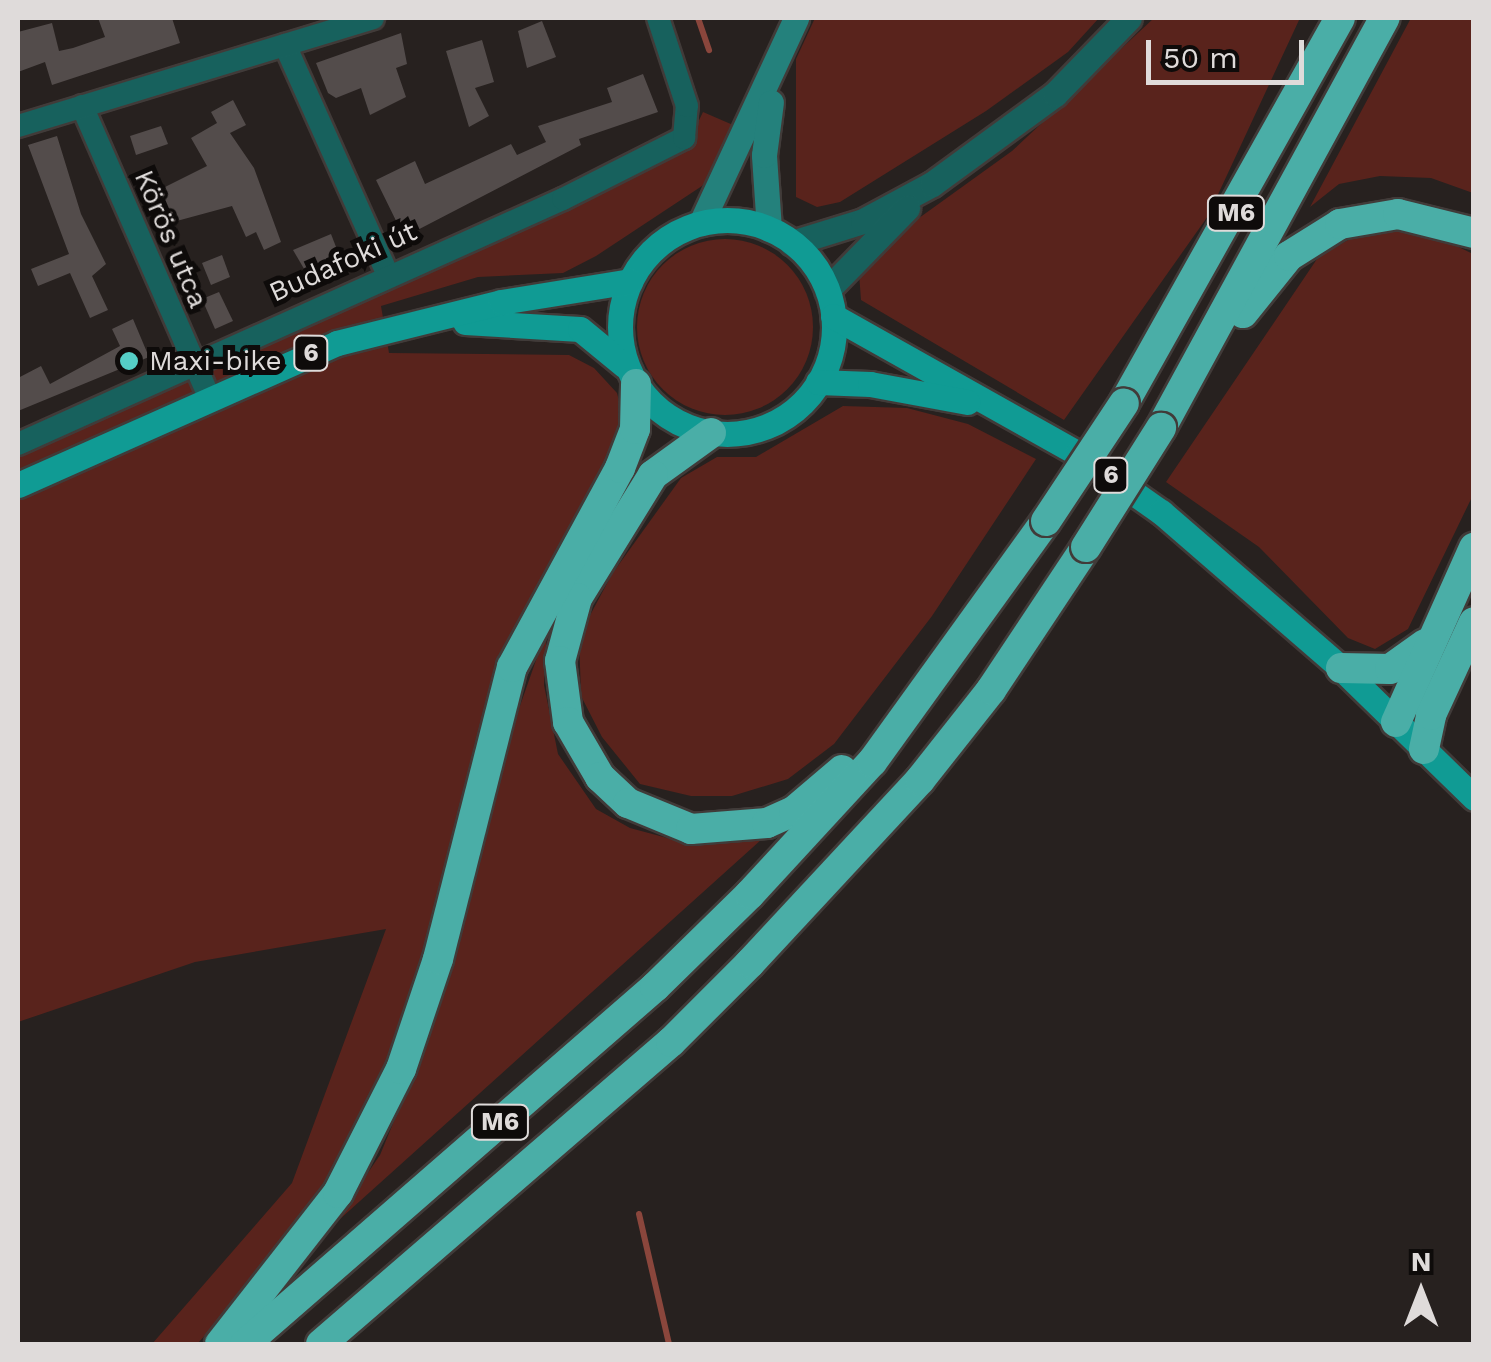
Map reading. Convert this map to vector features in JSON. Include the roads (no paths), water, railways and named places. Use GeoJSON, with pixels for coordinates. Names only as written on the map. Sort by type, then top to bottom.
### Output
{"type":"FeatureCollection","features":[{"type":"Feature","properties":{"kind":"highway","name":"M6"},"geometry":{"type":"LineString","coordinates":[[245,1344],[656,987],[818,824],[945,664],[1124,404],[1340,18]]}},
{"type":"Feature","properties":{"kind":"highway","name":"M6"},"geometry":{"type":"LineString","coordinates":[[320,1344],[671,1042],[763,950],[920,780],[991,690],[1162,428],[1386,18]]}},
{"type":"Feature","properties":{"kind":"highway"},"geometry":{"type":"LineString","coordinates":[[1180,395],[1276,270],[1311,238],[1340,224],[1398,214],[1474,233]]}},
{"type":"Feature","properties":{"kind":"highway"},"geometry":{"type":"LineString","coordinates":[[220,1344],[338,1193],[394,1082],[438,959],[512,666],[620,468],[635,429],[632,377]]}},
{"type":"Feature","properties":{"kind":"highway"},"geometry":{"type":"LineString","coordinates":[[711,433],[653,474],[570,615],[560,661],[563,703],[576,741],[612,788],[647,814],[690,830],[767,823],[818,794],[945,664]]}},
{"type":"Feature","properties":{"kind":"highway"},"geometry":{"type":"LineString","coordinates":[[1396,722],[1428,642],[1474,548]]}},
{"type":"Feature","properties":{"kind":"highway"},"geometry":{"type":"LineString","coordinates":[[1424,749],[1443,684],[1474,622]]}},
{"type":"Feature","properties":{"kind":"highway"},"geometry":{"type":"LineString","coordinates":[[1340,668],[1390,669],[1428,642]]}},
{"type":"Feature","properties":{"kind":"highway"},"geometry":{"type":"LineString","coordinates":[[1396,722],[1443,684]]}},
{"type":"Feature","properties":{"kind":"main road"},"geometry":{"type":"LineString","coordinates":[[632,377],[620,334],[630,281],[652,250],[701,223],[774,77],[796,18]]}},
{"type":"Feature","properties":{"kind":"main road"},"geometry":{"type":"LineString","coordinates":[[769,229],[764,155],[774,77]]}},
{"type":"Feature","properties":{"kind":"main road","name":"6"},"geometry":{"type":"LineString","coordinates":[[701,223],[735,220],[769,229],[792,243],[830,303],[992,407],[1077,453],[1162,512],[1340,668],[1474,798]]}},
{"type":"Feature","properties":{"kind":"main road","name":"6"},"geometry":{"type":"LineString","coordinates":[[18,486],[208,395],[337,343],[630,281]]}},
{"type":"Feature","properties":{"kind":"main road"},"geometry":{"type":"LineString","coordinates":[[711,433],[772,424],[818,382],[830,303]]}},
{"type":"Feature","properties":{"kind":"main road","name":"6"},"geometry":{"type":"LineString","coordinates":[[420,324],[522,322],[580,328],[668,416],[711,433]]}},
{"type":"Feature","properties":{"kind":"main road","name":"6"},"geometry":{"type":"LineString","coordinates":[[818,382],[870,384],[992,407]]}},
{"type":"Feature","properties":{"kind":"street"},"geometry":{"type":"LineString","coordinates":[[18,126],[373,18]]}},
{"type":"Feature","properties":{"kind":"street","name":"Budafoki út"},"geometry":{"type":"LineString","coordinates":[[18,444],[191,362],[563,199],[674,144],[688,130],[688,106],[658,18]]}},
{"type":"Feature","properties":{"kind":"street"},"geometry":{"type":"LineString","coordinates":[[792,243],[863,221],[932,184],[1055,94],[1129,18]]}},
{"type":"Feature","properties":{"kind":"street"},"geometry":{"type":"LineString","coordinates":[[285,45],[388,275]]}},
{"type":"Feature","properties":{"kind":"street","name":"Körös utca"},"geometry":{"type":"LineString","coordinates":[[82,106],[208,395]]}},
{"type":"Feature","properties":{"kind":"street"},"geometry":{"type":"LineString","coordinates":[[830,303],[932,184]]}},
{"type":"Feature","properties":{"kind":"street"},"geometry":{"type":"LineString","coordinates":[[112,400],[127,433]]}},
{"type":"Feature","properties":{"kind":"waterway"},"geometry":{"type":"LineString","coordinates":[[698,18],[709,50]]}},
{"type":"Feature","properties":{"kind":"waterway"},"geometry":{"type":"LineString","coordinates":[[639,1214],[669,1344]]}},
{"type":"Feature","properties":{"kind":"place","name":"Maxi-bike"},"geometry":{"type":"Point","coordinates":[129,361]}}]}
